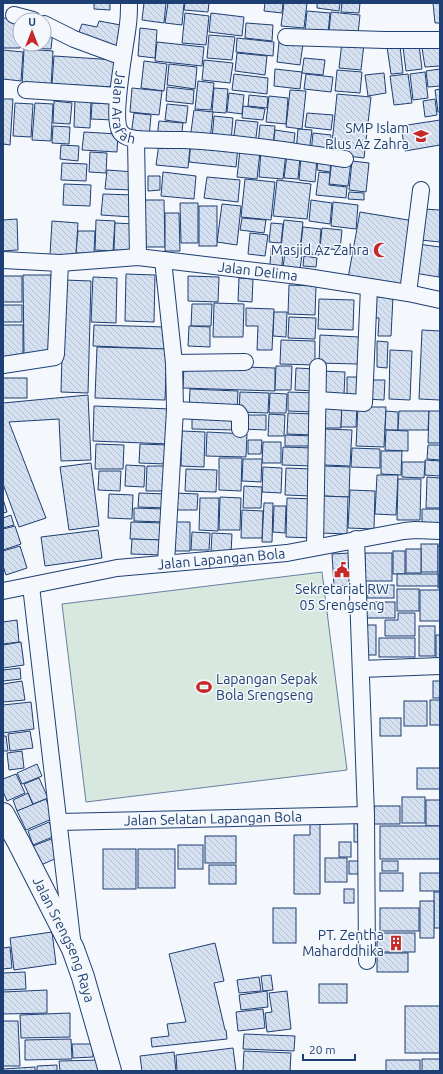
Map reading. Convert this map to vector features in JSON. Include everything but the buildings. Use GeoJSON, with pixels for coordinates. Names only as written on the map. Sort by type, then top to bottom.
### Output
{"type":"FeatureCollection","features":[{"type":"Feature","properties":{"kind":"main road","name":"Jalan Srengseng Raya"},"geometry":{"type":"LineString","coordinates":[[3,814],[73,949],[83,977],[110,1071]]}},
{"type":"Feature","properties":{"kind":"street","name":"Jalan Arafah"},"geometry":{"type":"LineString","coordinates":[[130,3],[118,96],[118,124],[120,130],[125,136],[136,139],[138,257]]}},
{"type":"Feature","properties":{"kind":"street"},"geometry":{"type":"LineString","coordinates":[[52,28],[74,39],[123,57]]}},
{"type":"Feature","properties":{"kind":"street"},"geometry":{"type":"LineString","coordinates":[[286,38],[440,40]]}},
{"type":"Feature","properties":{"kind":"street"},"geometry":{"type":"LineString","coordinates":[[26,90],[118,96]]}},
{"type":"Feature","properties":{"kind":"street"},"geometry":{"type":"LineString","coordinates":[[136,139],[185,140],[235,144],[345,159]]}},
{"type":"Feature","properties":{"kind":"street"},"geometry":{"type":"LineString","coordinates":[[408,293],[421,190]]}},
{"type":"Feature","properties":{"kind":"street","name":"Jalan Delima"},"geometry":{"type":"LineString","coordinates":[[3,260],[68,262],[138,257],[307,277],[408,293],[440,296]]}},
{"type":"Feature","properties":{"kind":"street"},"geometry":{"type":"LineString","coordinates":[[163,260],[174,363],[175,410],[166,563]]}},
{"type":"Feature","properties":{"kind":"street"},"geometry":{"type":"LineString","coordinates":[[3,365],[55,357],[68,262]]}},
{"type":"Feature","properties":{"kind":"street"},"geometry":{"type":"LineString","coordinates":[[318,400],[364,403],[369,287]]}},
{"type":"Feature","properties":{"kind":"street"},"geometry":{"type":"LineString","coordinates":[[174,363],[245,362]]}},
{"type":"Feature","properties":{"kind":"street"},"geometry":{"type":"LineString","coordinates":[[315,547],[318,367]]}},
{"type":"Feature","properties":{"kind":"street"},"geometry":{"type":"LineString","coordinates":[[175,410],[238,413],[240,416],[240,429]]}},
{"type":"Feature","properties":{"kind":"street","name":"Jalan Lapangan Bola"},"geometry":{"type":"LineString","coordinates":[[3,592],[49,581],[117,568],[273,554],[415,530],[440,531]]}},
{"type":"Feature","properties":{"kind":"street"},"geometry":{"type":"LineString","coordinates":[[356,539],[366,816],[367,961]]}},
{"type":"Feature","properties":{"kind":"street"},"geometry":{"type":"LineString","coordinates":[[31,586],[73,949]]}},
{"type":"Feature","properties":{"kind":"street"},"geometry":{"type":"LineString","coordinates":[[361,669],[440,666]]}},
{"type":"Feature","properties":{"kind":"street","name":"Jalan Selatan Lapangan Bola"},"geometry":{"type":"LineString","coordinates":[[59,822],[366,816]]}},
{"type":"Feature","properties":{"kind":"shaded area","name":"Lapangan Sepak Bola Srengseng"},"geometry":{"type":"Polygon","coordinates":[[[322,572],[347,770],[86,802],[62,604],[322,572]]]}},
{"type":"Feature","properties":{"kind":"place","name":"SMP Islam Plus Az Zahra"},"geometry":{"type":"Point","coordinates":[421,136]}},
{"type":"Feature","properties":{"kind":"place","name":"Masjid Az Zahra"},"geometry":{"type":"Point","coordinates":[381,250]}},
{"type":"Feature","properties":{"kind":"place","name":"Sekretariat RW 05 Srengseng"},"geometry":{"type":"Point","coordinates":[342,570]}},
{"type":"Feature","properties":{"kind":"place","name":"Lapangan Sepak Bola Srengseng"},"geometry":{"type":"Point","coordinates":[204,687]}},
{"type":"Feature","properties":{"kind":"place","name":"PT. Zentha Maharddhika"},"geometry":{"type":"Point","coordinates":[396,943]}}]}
